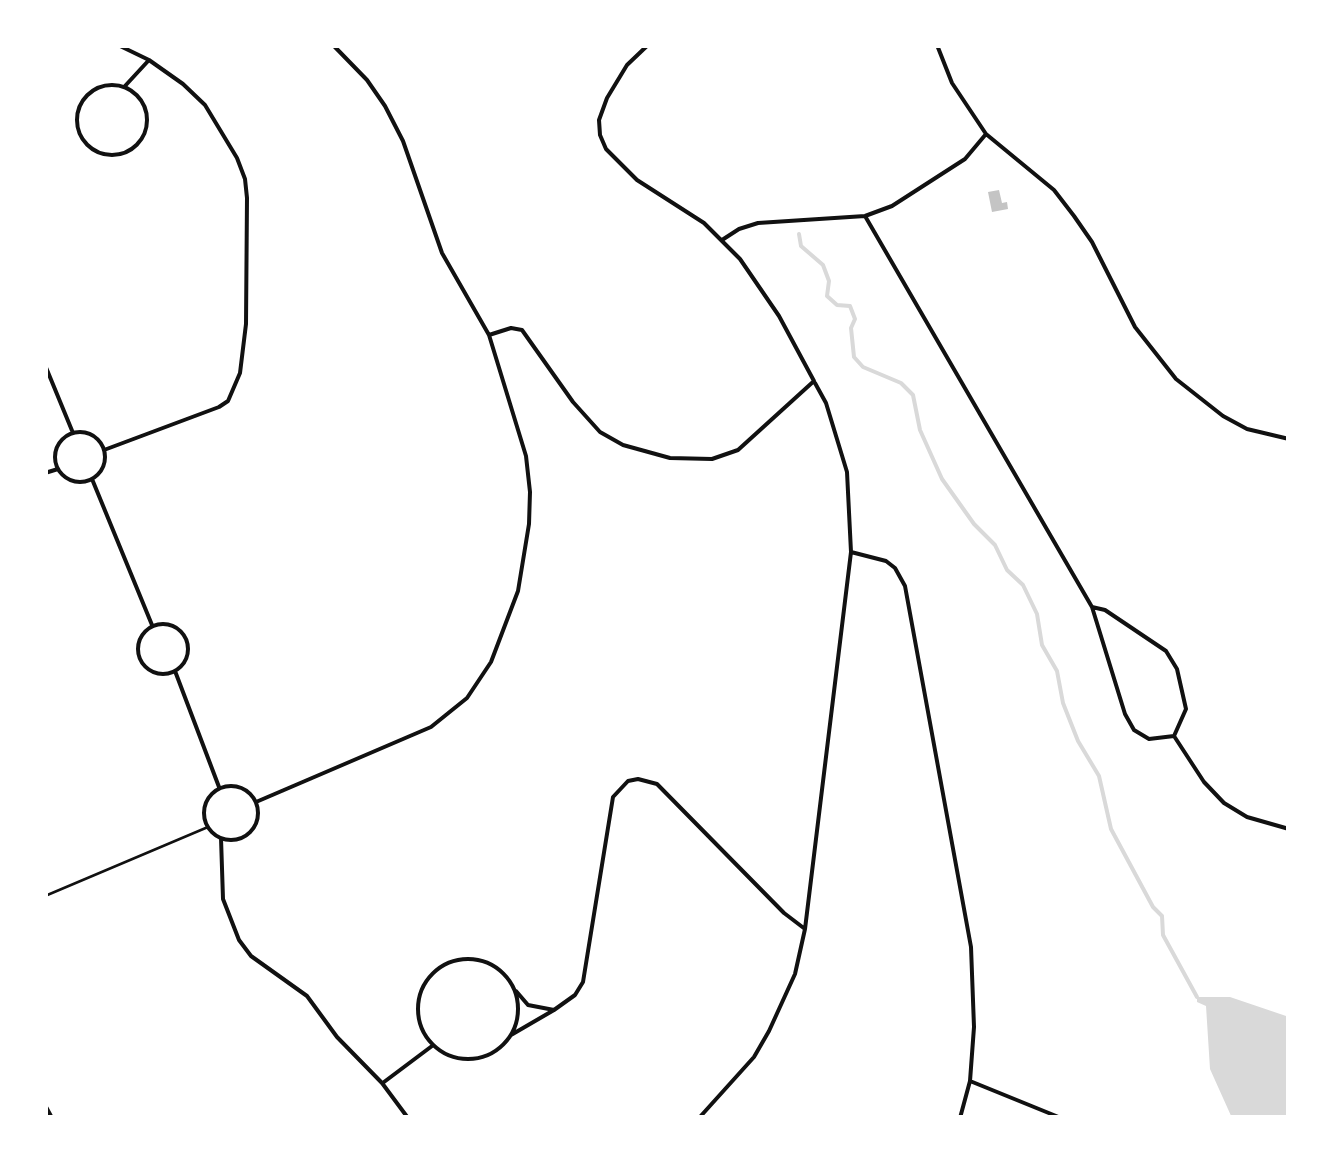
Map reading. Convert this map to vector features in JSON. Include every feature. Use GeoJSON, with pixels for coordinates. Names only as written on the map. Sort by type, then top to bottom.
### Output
{"type":"FeatureCollection","features":[{"type":"Feature","properties":{"kind":"lane"},"geometry":{"type":"LineString","coordinates":[[104,450],[219,408],[228,400],[240,373],[246,324],[245,179],[206,106],[149,60],[118,45]]}},
{"type":"Feature","properties":{"kind":"lane"},"geometry":{"type":"LineString","coordinates":[[256,802],[431,727],[467,698],[491,662],[518,592],[530,524],[526,456],[489,335],[442,253],[403,141],[385,106],[367,80],[333,45]]}},
{"type":"Feature","properties":{"kind":"lane"},"geometry":{"type":"LineString","coordinates":[[648,45],[614,82],[600,120],[600,135],[617,163],[704,223],[756,281],[826,403],[847,472],[851,552],[805,930],[795,974],[754,1056],[700,1118]]}},
{"type":"Feature","properties":{"kind":"lane"},"geometry":{"type":"LineString","coordinates":[[937,45],[952,83],[986,134],[1054,190],[1092,242],[1135,328],[1176,380],[1247,429],[1289,440]]}},
{"type":"Feature","properties":{"kind":"lane"},"geometry":{"type":"LineString","coordinates":[[125,86],[149,60]]}},
{"type":"Feature","properties":{"kind":"lane"},"geometry":{"type":"LineString","coordinates":[[108,84],[125,86],[136,92],[145,105],[145,133],[136,147],[125,153],[101,154],[80,136],[78,108],[96,88],[108,84]]}},
{"type":"Feature","properties":{"kind":"lane"},"geometry":{"type":"LineString","coordinates":[[722,240],[758,223],[865,216],[892,206],[964,159],[986,134]]}},
{"type":"Feature","properties":{"kind":"lane"},"geometry":{"type":"LineString","coordinates":[[865,216],[1092,608],[1125,714],[1134,730],[1150,738],[1174,736]]}},
{"type":"Feature","properties":{"kind":"lane"},"geometry":{"type":"LineString","coordinates":[[489,335],[511,328],[522,330],[573,402],[600,432],[623,446],[670,458],[712,459],[738,450],[814,381]]}},
{"type":"Feature","properties":{"kind":"lane"},"geometry":{"type":"LineString","coordinates":[[45,364],[73,433]]}},
{"type":"Feature","properties":{"kind":"lane"},"geometry":{"type":"LineString","coordinates":[[73,433],[93,436],[104,450],[101,470],[92,478],[76,481],[58,469],[59,443],[73,433]]}},
{"type":"Feature","properties":{"kind":"lane"},"geometry":{"type":"LineString","coordinates":[[45,473],[58,469]]}},
{"type":"Feature","properties":{"kind":"lane"},"geometry":{"type":"LineString","coordinates":[[92,478],[152,625]]}},
{"type":"Feature","properties":{"kind":"lane"},"geometry":{"type":"LineString","coordinates":[[851,552],[886,562],[895,568],[904,586],[971,947],[974,1027],[970,1082],[960,1118]]}},
{"type":"Feature","properties":{"kind":"lane"},"geometry":{"type":"LineString","coordinates":[[1092,608],[1105,610],[1166,651],[1180,678],[1186,709],[1174,736]]}},
{"type":"Feature","properties":{"kind":"lane"},"geometry":{"type":"LineString","coordinates":[[168,624],[183,633],[188,654],[175,671],[159,674],[141,660],[138,644],[152,625],[168,624]]}},
{"type":"Feature","properties":{"kind":"lane"},"geometry":{"type":"LineString","coordinates":[[175,671],[219,788]]}},
{"type":"Feature","properties":{"kind":"lane"},"geometry":{"type":"LineString","coordinates":[[1174,736],[1204,782],[1224,802],[1247,817],[1289,829]]}},
{"type":"Feature","properties":{"kind":"lane"},"geometry":{"type":"LineString","coordinates":[[554,1010],[528,1005],[496,966],[461,959],[430,976],[417,1013],[432,1046],[450,1058],[470,1061],[487,1058],[508,1037],[554,1010],[575,995],[583,982],[613,797],[628,781],[638,779],[657,784],[805,930]]}},
{"type":"Feature","properties":{"kind":"lane"},"geometry":{"type":"LineString","coordinates":[[240,786],[256,802],[258,819],[249,834],[230,840],[208,827],[204,808],[219,788],[240,786]]}},
{"type":"Feature","properties":{"kind":"lane"},"geometry":{"type":"LineString","coordinates":[[221,838],[221,887],[240,940],[251,956],[307,996],[408,1118]]}},
{"type":"Feature","properties":{"kind":"lane"},"geometry":{"type":"LineString","coordinates":[[508,1037],[516,1015],[516,991]]}},
{"type":"Feature","properties":{"kind":"lane"},"geometry":{"type":"LineString","coordinates":[[382,1083],[432,1046]]}},
{"type":"Feature","properties":{"kind":"lane"},"geometry":{"type":"LineString","coordinates":[[970,1082],[1061,1118]]}},
{"type":"Feature","properties":{"kind":"lane"},"geometry":{"type":"LineString","coordinates":[[45,1105],[52,1118]]}},
{"type":"Feature","properties":{"kind":"path"},"geometry":{"type":"LineString","coordinates":[[45,896],[208,827]]}},
{"type":"Feature","properties":{"kind":"shaded area"},"geometry":{"type":"Polygon","coordinates":[[[1197,997],[1230,997],[1289,1017],[1289,1118],[1232,1118],[1210,1069],[1206,1006],[1197,1002],[1197,997]]]}},
{"type":"Feature","properties":{"kind":"building"},"geometry":{"type":"Polygon","coordinates":[[[999,190],[1008,209],[992,212],[988,192],[999,190]]]}},
{"type":"Feature","properties":{"kind":"waterway"},"geometry":{"type":"LineString","coordinates":[[799,234],[801,246],[823,265],[829,281],[827,296],[837,305],[850,306],[855,319],[851,328],[854,357],[863,367],[901,383],[913,395],[920,430],[942,479],[974,524],[995,545],[1007,570],[1023,585],[1037,614],[1042,645],[1057,671],[1063,703],[1078,741],[1099,776],[1111,829],[1153,907],[1162,916],[1163,935],[1197,997]]}}]}
